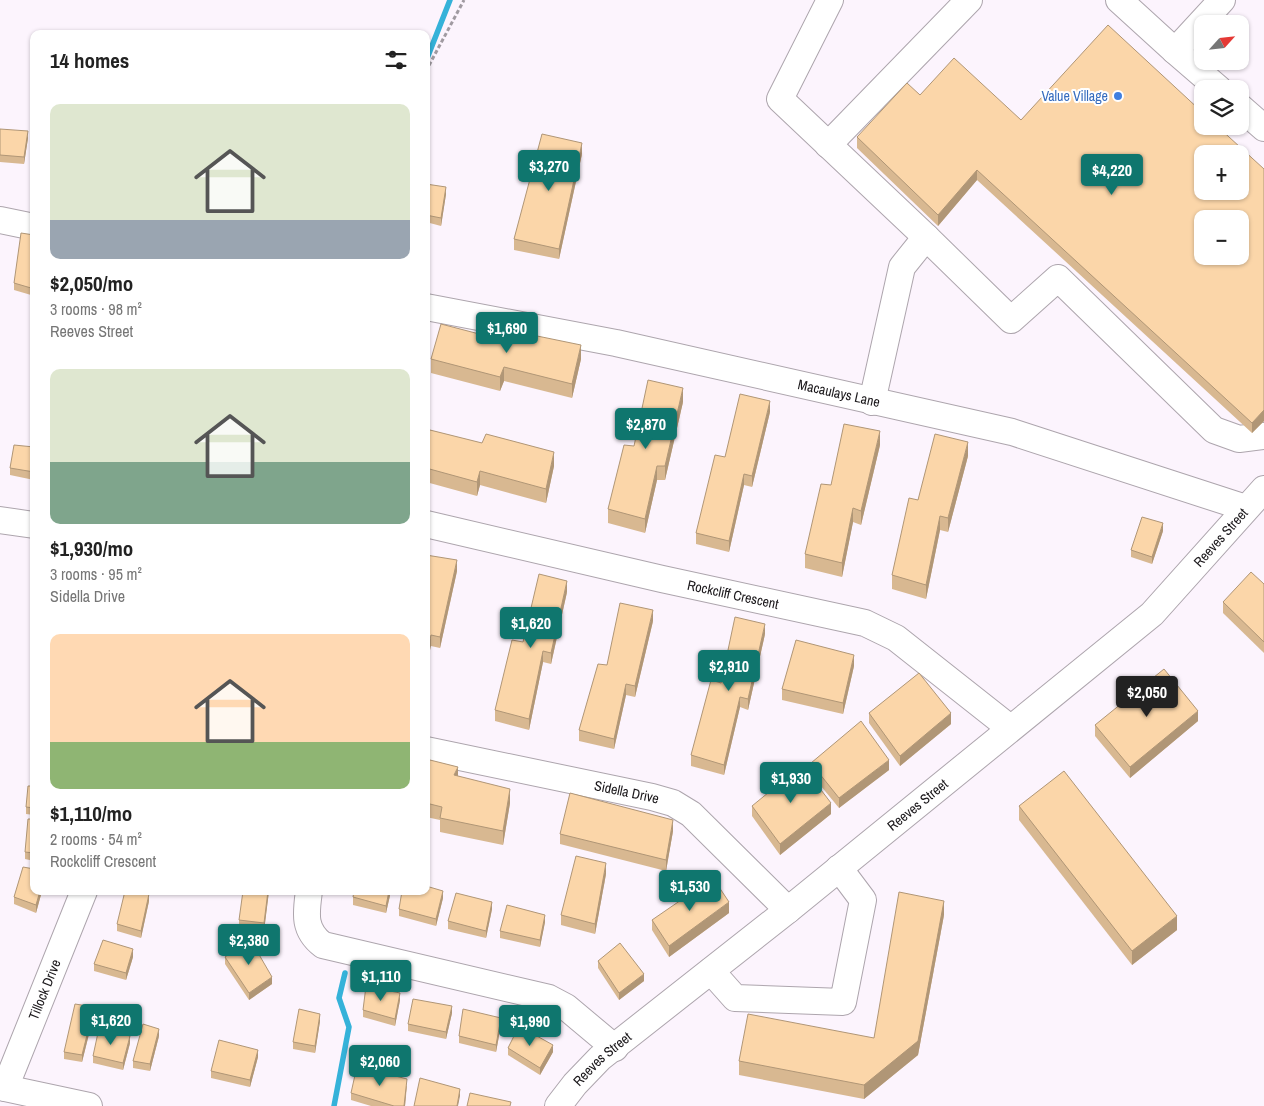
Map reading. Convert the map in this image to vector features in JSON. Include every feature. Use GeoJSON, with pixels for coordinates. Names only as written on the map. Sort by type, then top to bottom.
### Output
{"type":"FeatureCollection","features":[{"type":"Feature","properties":{"kind":"street"},"geometry":{"type":"LineString","coordinates":[[830,0],[780,99],[926,236],[1011,320],[1058,278],[1214,430],[1239,439],[1264,436]]}},
{"type":"Feature","properties":{"kind":"street"},"geometry":{"type":"LineString","coordinates":[[828,145],[969,0]]}},
{"type":"Feature","properties":{"kind":"street"},"geometry":{"type":"LineString","coordinates":[[1119,0],[1208,80]]}},
{"type":"Feature","properties":{"kind":"street"},"geometry":{"type":"LineString","coordinates":[[1176,51],[1222,0]]}},
{"type":"Feature","properties":{"kind":"street"},"geometry":{"type":"LineString","coordinates":[[1249,114],[1264,128]]}},
{"type":"Feature","properties":{"kind":"street"},"geometry":{"type":"LineString","coordinates":[[0,220],[30,226]]}},
{"type":"Feature","properties":{"kind":"street"},"geometry":{"type":"LineString","coordinates":[[872,402],[902,267],[926,236]]}},
{"type":"Feature","properties":{"kind":"street","name":"Macaulays Lane"},"geometry":{"type":"LineString","coordinates":[[430,308],[616,343],[1012,432],[1246,508]]}},
{"type":"Feature","properties":{"kind":"street","name":"Reeves Street"},"geometry":{"type":"LineString","coordinates":[[558,1106],[575,1084],[600,1058],[788,910],[1152,614],[1264,489]]}},
{"type":"Feature","properties":{"kind":"street"},"geometry":{"type":"LineString","coordinates":[[0,520],[30,524]]}},
{"type":"Feature","properties":{"kind":"street","name":"Rockcliff Crescent"},"geometry":{"type":"LineString","coordinates":[[430,525],[643,575],[866,623],[896,638],[1010,728]]}},
{"type":"Feature","properties":{"kind":"street","name":"Sidella Drive"},"geometry":{"type":"LineString","coordinates":[[430,751],[652,797],[673,804],[697,820],[788,910]]}},
{"type":"Feature","properties":{"kind":"street"},"geometry":{"type":"LineString","coordinates":[[711,971],[735,998],[843,1002],[863,900],[839,868]]}},
{"type":"Feature","properties":{"kind":"street","name":"Tillock Drive"},"geometry":{"type":"LineString","coordinates":[[3,1088],[82,895]]}},
{"type":"Feature","properties":{"kind":"street"},"geometry":{"type":"LineString","coordinates":[[309,895],[306,918],[308,929],[314,939],[323,945],[549,998],[566,1007],[615,1048]]}},
{"type":"Feature","properties":{"kind":"street"},"geometry":{"type":"LineString","coordinates":[[3,1088],[89,1106]]}},
{"type":"Feature","properties":{"kind":"path"},"geometry":{"type":"LineString","coordinates":[[430,64],[464,0]]}},
{"type":"Feature","properties":{"kind":"building"},"geometry":{"type":"Polygon","coordinates":[[[1108,25],[1194,105],[1194,135],[1227,135],[1238,145],[1194,145],[1194,200],[1249,200],[1249,155],[1264,169],[1264,410],[1252,423],[977,170],[938,215],[857,137],[907,83],[920,95],[954,58],[1021,120],[1108,25]]]}},
{"type":"Feature","properties":{"kind":"building"},"geometry":{"type":"Polygon","coordinates":[[[0,129],[28,131],[24,157],[0,155],[0,129]]]}},
{"type":"Feature","properties":{"kind":"building"},"geometry":{"type":"Polygon","coordinates":[[[542,134],[582,143],[559,249],[514,239],[542,134]]]}},
{"type":"Feature","properties":{"kind":"building"},"geometry":{"type":"Polygon","coordinates":[[[430,185],[446,187],[441,218],[430,216],[430,185]]]}},
{"type":"Feature","properties":{"kind":"building"},"geometry":{"type":"Polygon","coordinates":[[[21,233],[30,234],[30,288],[14,283],[21,233]]]}},
{"type":"Feature","properties":{"kind":"building"},"geometry":{"type":"Polygon","coordinates":[[[441,324],[506,341],[508,330],[581,345],[572,384],[504,367],[500,377],[431,359],[441,324]]]}},
{"type":"Feature","properties":{"kind":"building"},"geometry":{"type":"Polygon","coordinates":[[[648,380],[683,388],[665,466],[657,466],[645,519],[608,509],[624,445],[634,446],[648,380]]]}},
{"type":"Feature","properties":{"kind":"building"},"geometry":{"type":"Polygon","coordinates":[[[740,394],[770,401],[752,476],[744,474],[729,541],[696,533],[715,455],[725,457],[740,394]]]}},
{"type":"Feature","properties":{"kind":"building"},"geometry":{"type":"Polygon","coordinates":[[[844,424],[880,431],[861,511],[853,508],[842,563],[805,554],[821,484],[831,485],[844,424]]]}},
{"type":"Feature","properties":{"kind":"building"},"geometry":{"type":"Polygon","coordinates":[[[430,430],[482,443],[486,434],[554,452],[546,489],[480,471],[477,482],[430,469],[430,430]]]}},
{"type":"Feature","properties":{"kind":"building"},"geometry":{"type":"Polygon","coordinates":[[[935,434],[968,442],[948,518],[940,516],[926,585],[892,575],[909,498],[918,500],[935,434]]]}},
{"type":"Feature","properties":{"kind":"building"},"geometry":{"type":"Polygon","coordinates":[[[14,445],[30,447],[30,471],[10,468],[14,445]]]}},
{"type":"Feature","properties":{"kind":"building"},"geometry":{"type":"Polygon","coordinates":[[[1142,517],[1163,523],[1152,557],[1131,550],[1142,517]]]}},
{"type":"Feature","properties":{"kind":"building"},"geometry":{"type":"Polygon","coordinates":[[[430,556],[457,560],[440,637],[431,635],[430,639],[430,556]]]}},
{"type":"Feature","properties":{"kind":"building"},"geometry":{"type":"Polygon","coordinates":[[[1251,572],[1264,584],[1264,642],[1223,602],[1251,572]]]}},
{"type":"Feature","properties":{"kind":"building"},"geometry":{"type":"Polygon","coordinates":[[[539,574],[567,581],[551,653],[543,651],[529,719],[495,710],[512,640],[523,642],[539,574]]]}},
{"type":"Feature","properties":{"kind":"building"},"geometry":{"type":"Polygon","coordinates":[[[620,603],[653,610],[635,686],[626,684],[614,739],[579,730],[598,664],[607,665],[620,603]]]}},
{"type":"Feature","properties":{"kind":"building"},"geometry":{"type":"Polygon","coordinates":[[[735,617],[765,624],[748,699],[740,697],[724,765],[691,755],[711,680],[721,683],[735,617]]]}},
{"type":"Feature","properties":{"kind":"building"},"geometry":{"type":"Polygon","coordinates":[[[796,640],[854,655],[843,703],[782,689],[796,640]]]}},
{"type":"Feature","properties":{"kind":"building"},"geometry":{"type":"Polygon","coordinates":[[[1164,669],[1198,711],[1130,767],[1095,725],[1164,669]]]}},
{"type":"Feature","properties":{"kind":"building"},"geometry":{"type":"Polygon","coordinates":[[[919,673],[951,713],[900,756],[869,713],[919,673]]]}},
{"type":"Feature","properties":{"kind":"building"},"geometry":{"type":"Polygon","coordinates":[[[861,721],[889,760],[839,798],[811,763],[861,721]]]}},
{"type":"Feature","properties":{"kind":"building"},"geometry":{"type":"Polygon","coordinates":[[[430,760],[458,767],[454,775],[510,789],[503,831],[440,818],[442,807],[430,804],[430,760]]]}},
{"type":"Feature","properties":{"kind":"building"},"geometry":{"type":"Polygon","coordinates":[[[802,765],[831,803],[780,844],[752,806],[802,765]]]}},
{"type":"Feature","properties":{"kind":"building"},"geometry":{"type":"Polygon","coordinates":[[[1064,771],[1177,916],[1132,951],[1019,806],[1064,771]]]}},
{"type":"Feature","properties":{"kind":"building"},"geometry":{"type":"Polygon","coordinates":[[[28,786],[30,786],[30,808],[26,807],[28,786]]]}},
{"type":"Feature","properties":{"kind":"building"},"geometry":{"type":"Polygon","coordinates":[[[570,793],[673,820],[666,860],[560,834],[570,793]]]}},
{"type":"Feature","properties":{"kind":"building"},"geometry":{"type":"Polygon","coordinates":[[[28,819],[30,819],[30,853],[25,852],[28,819]]]}},
{"type":"Feature","properties":{"kind":"building"},"geometry":{"type":"Polygon","coordinates":[[[576,856],[606,863],[595,924],[561,915],[576,856]]]}},
{"type":"Feature","properties":{"kind":"building"},"geometry":{"type":"Polygon","coordinates":[[[23,867],[30,868],[30,895],[39,895],[36,905],[14,897],[23,867]]]}},
{"type":"Feature","properties":{"kind":"building"},"geometry":{"type":"Polygon","coordinates":[[[713,878],[729,902],[669,946],[652,920],[713,878]]]}},
{"type":"Feature","properties":{"kind":"building"},"geometry":{"type":"Polygon","coordinates":[[[430,887],[443,891],[436,919],[399,909],[401,895],[430,895],[430,887]]]}},
{"type":"Feature","properties":{"kind":"building"},"geometry":{"type":"Polygon","coordinates":[[[899,892],[944,901],[918,1041],[864,1085],[739,1061],[748,1014],[874,1038],[899,892]]]}},
{"type":"Feature","properties":{"kind":"building"},"geometry":{"type":"Polygon","coordinates":[[[456,893],[492,902],[486,931],[448,921],[456,893]]]}},
{"type":"Feature","properties":{"kind":"building"},"geometry":{"type":"Polygon","coordinates":[[[124,895],[149,895],[141,931],[117,924],[124,895]]]}},
{"type":"Feature","properties":{"kind":"building"},"geometry":{"type":"Polygon","coordinates":[[[242,895],[268,895],[264,923],[239,920],[242,895]]]}},
{"type":"Feature","properties":{"kind":"building"},"geometry":{"type":"Polygon","coordinates":[[[353,895],[388,895],[386,906],[353,897],[353,895]]]}},
{"type":"Feature","properties":{"kind":"building"},"geometry":{"type":"Polygon","coordinates":[[[507,905],[545,915],[540,940],[500,931],[507,905]]]}},
{"type":"Feature","properties":{"kind":"building"},"geometry":{"type":"Polygon","coordinates":[[[250,939],[272,977],[249,993],[225,957],[250,939]]]}},
{"type":"Feature","properties":{"kind":"building"},"geometry":{"type":"Polygon","coordinates":[[[103,940],[133,949],[126,973],[94,964],[103,940]]]}},
{"type":"Feature","properties":{"kind":"building"},"geometry":{"type":"Polygon","coordinates":[[[620,943],[644,974],[619,993],[598,961],[620,943]]]}},
{"type":"Feature","properties":{"kind":"building"},"geometry":{"type":"Polygon","coordinates":[[[366,986],[400,993],[395,1019],[363,1010],[366,986]]]}},
{"type":"Feature","properties":{"kind":"building"},"geometry":{"type":"Polygon","coordinates":[[[413,999],[452,1006],[446,1032],[408,1024],[413,999]]]}},
{"type":"Feature","properties":{"kind":"building"},"geometry":{"type":"Polygon","coordinates":[[[75,1004],[94,1007],[82,1055],[64,1052],[75,1004]]]}},
{"type":"Feature","properties":{"kind":"building"},"geometry":{"type":"Polygon","coordinates":[[[299,1009],[320,1014],[315,1046],[293,1042],[299,1009]]]}},
{"type":"Feature","properties":{"kind":"building"},"geometry":{"type":"Polygon","coordinates":[[[463,1009],[501,1018],[496,1045],[459,1036],[463,1009]]]}},
{"type":"Feature","properties":{"kind":"building"},"geometry":{"type":"Polygon","coordinates":[[[143,1024],[159,1029],[150,1064],[133,1061],[143,1024]]]}},
{"type":"Feature","properties":{"kind":"building"},"geometry":{"type":"Polygon","coordinates":[[[519,1026],[553,1045],[540,1068],[508,1048],[519,1026]]]}},
{"type":"Feature","properties":{"kind":"building"},"geometry":{"type":"Polygon","coordinates":[[[99,1028],[130,1036],[123,1063],[93,1056],[99,1028]]]}},
{"type":"Feature","properties":{"kind":"building"},"geometry":{"type":"Polygon","coordinates":[[[219,1040],[258,1050],[250,1080],[211,1071],[219,1040]]]}},
{"type":"Feature","properties":{"kind":"building"},"geometry":{"type":"Polygon","coordinates":[[[357,1066],[407,1079],[404,1106],[394,1106],[351,1093],[357,1066]]]}},
{"type":"Feature","properties":{"kind":"building"},"geometry":{"type":"Polygon","coordinates":[[[420,1078],[460,1089],[457,1106],[414,1106],[420,1078]]]}},
{"type":"Feature","properties":{"kind":"building"},"geometry":{"type":"Polygon","coordinates":[[[470,1093],[511,1102],[510,1106],[467,1106],[470,1093]]]}},
{"type":"Feature","properties":{"kind":"waterway"},"geometry":{"type":"LineString","coordinates":[[430,51],[450,0]]}},
{"type":"Feature","properties":{"kind":"waterway"},"geometry":{"type":"LineString","coordinates":[[334,1106],[349,1027],[339,998],[345,973]]}},
{"type":"Feature","properties":{"kind":"place","name":"Value Village"},"geometry":{"type":"Point","coordinates":[1118,96]}}]}
